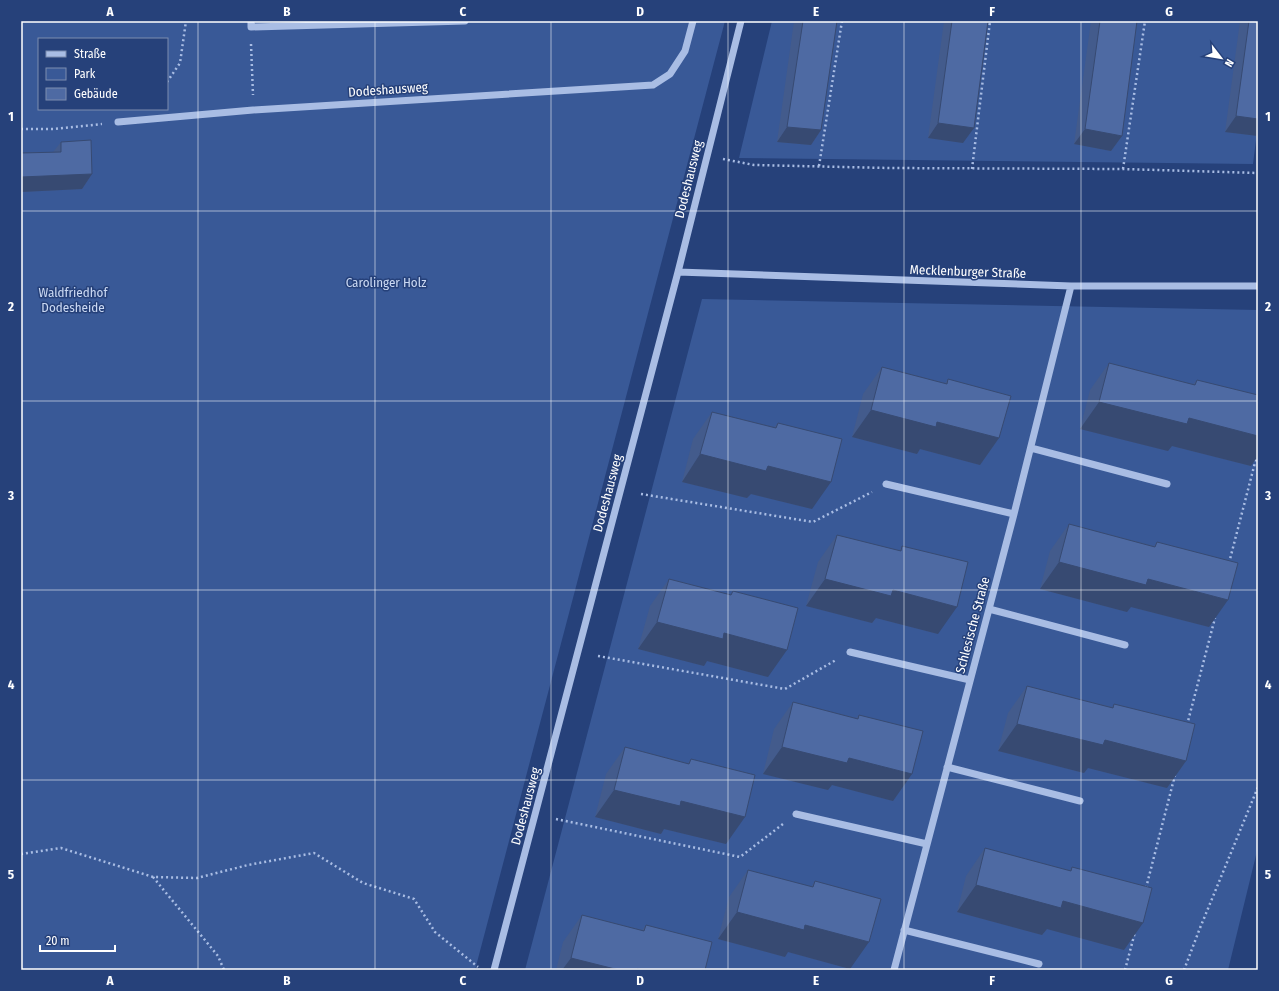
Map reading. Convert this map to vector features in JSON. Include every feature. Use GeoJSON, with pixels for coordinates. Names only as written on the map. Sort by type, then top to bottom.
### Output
{"type":"FeatureCollection","features":[{"type":"Feature","properties":{"kind":"street"},"geometry":{"type":"LineString","coordinates":[[251,24],[465,21]]}},
{"type":"Feature","properties":{"kind":"street","name":"Dodeshausweg"},"geometry":{"type":"LineString","coordinates":[[118,122],[253,110],[653,85],[670,74],[685,51],[693,21]]}},
{"type":"Feature","properties":{"kind":"street","name":"Dodeshausweg"},"geometry":{"type":"LineString","coordinates":[[494,970],[678,272],[741,21]]}},
{"type":"Feature","properties":{"kind":"street","name":"Mecklenburger Straße"},"geometry":{"type":"LineString","coordinates":[[678,272],[1071,286],[1258,286]]}},
{"type":"Feature","properties":{"kind":"street","name":"Schlesische Straße"},"geometry":{"type":"LineString","coordinates":[[894,970],[1014,514],[1071,286]]}},
{"type":"Feature","properties":{"kind":"street"},"geometry":{"type":"LineString","coordinates":[[1031,448],[1167,484]]}},
{"type":"Feature","properties":{"kind":"street"},"geometry":{"type":"LineString","coordinates":[[886,484],[1014,514]]}},
{"type":"Feature","properties":{"kind":"street"},"geometry":{"type":"LineString","coordinates":[[989,609],[1125,645]]}},
{"type":"Feature","properties":{"kind":"street"},"geometry":{"type":"LineString","coordinates":[[850,652],[970,680]]}},
{"type":"Feature","properties":{"kind":"street"},"geometry":{"type":"LineString","coordinates":[[947,767],[1080,801]]}},
{"type":"Feature","properties":{"kind":"street"},"geometry":{"type":"LineString","coordinates":[[796,814],[927,844]]}},
{"type":"Feature","properties":{"kind":"street"},"geometry":{"type":"LineString","coordinates":[[904,930],[1039,964]]}},
{"type":"Feature","properties":{"kind":"path"},"geometry":{"type":"LineString","coordinates":[[168,81],[180,63],[186,21]]}},
{"type":"Feature","properties":{"kind":"path"},"geometry":{"type":"LineString","coordinates":[[819,166],[842,21]]}},
{"type":"Feature","properties":{"kind":"path"},"geometry":{"type":"LineString","coordinates":[[972,169],[990,21]]}},
{"type":"Feature","properties":{"kind":"path"},"geometry":{"type":"LineString","coordinates":[[1123,169],[1145,21]]}},
{"type":"Feature","properties":{"kind":"path"},"geometry":{"type":"LineString","coordinates":[[251,24],[253,110]]}},
{"type":"Feature","properties":{"kind":"path"},"geometry":{"type":"LineString","coordinates":[[21,129],[53,129],[118,122]]}},
{"type":"Feature","properties":{"kind":"path"},"geometry":{"type":"LineString","coordinates":[[707,156],[754,165],[972,169],[1123,169],[1258,173]]}},
{"type":"Feature","properties":{"kind":"path"},"geometry":{"type":"LineString","coordinates":[[1227,570],[1258,451]]}},
{"type":"Feature","properties":{"kind":"path"},"geometry":{"type":"LineString","coordinates":[[641,494],[813,522],[886,484]]}},
{"type":"Feature","properties":{"kind":"path"},"geometry":{"type":"LineString","coordinates":[[1186,730],[1216,615]]}},
{"type":"Feature","properties":{"kind":"path"},"geometry":{"type":"LineString","coordinates":[[598,656],[785,690],[850,652]]}},
{"type":"Feature","properties":{"kind":"path"},"geometry":{"type":"LineString","coordinates":[[1145,893],[1176,769]]}},
{"type":"Feature","properties":{"kind":"path"},"geometry":{"type":"LineString","coordinates":[[1184,970],[1258,787]]}},
{"type":"Feature","properties":{"kind":"path"},"geometry":{"type":"LineString","coordinates":[[556,819],[740,857],[796,814]]}},
{"type":"Feature","properties":{"kind":"path"},"geometry":{"type":"LineString","coordinates":[[21,854],[60,848],[154,877],[197,878],[248,865],[314,853],[363,883],[414,899],[436,932],[482,970]]}},
{"type":"Feature","properties":{"kind":"path"},"geometry":{"type":"LineString","coordinates":[[154,877],[218,956],[224,970]]}},
{"type":"Feature","properties":{"kind":"path"},"geometry":{"type":"LineString","coordinates":[[1125,970],[1135,931]]}},
{"type":"Feature","properties":{"kind":"green space","name":"Carolinger Holz"},"geometry":{"type":"Polygon","coordinates":[[[21,21],[725,21],[475,970],[21,970],[21,21]]]}},
{"type":"Feature","properties":{"kind":"green space"},"geometry":{"type":"Polygon","coordinates":[[[772,21],[1258,21],[1258,124],[1253,164],[739,158],[772,21]]]}},
{"type":"Feature","properties":{"kind":"green space"},"geometry":{"type":"Polygon","coordinates":[[[702,299],[1258,310],[1258,847],[1228,970],[525,970],[702,299]]]}},
{"type":"Feature","properties":{"kind":"building"},"geometry":{"type":"Polygon","coordinates":[[[803,21],[837,21],[821,130],[787,127],[803,21]]]}},
{"type":"Feature","properties":{"kind":"building"},"geometry":{"type":"Polygon","coordinates":[[[952,21],[988,21],[974,128],[938,123],[952,21]]]}},
{"type":"Feature","properties":{"kind":"building"},"geometry":{"type":"Polygon","coordinates":[[[1100,21],[1137,21],[1122,136],[1085,129],[1100,21]]]}},
{"type":"Feature","properties":{"kind":"building"},"geometry":{"type":"Polygon","coordinates":[[[1249,21],[1258,21],[1258,119],[1236,116],[1249,21]]]}},
{"type":"Feature","properties":{"kind":"building"},"geometry":{"type":"Polygon","coordinates":[[[91,140],[92,174],[21,177],[21,153],[61,152],[61,142],[91,140]]]}},
{"type":"Feature","properties":{"kind":"building"},"geometry":{"type":"Polygon","coordinates":[[[1109,363],[1195,385],[1197,380],[1258,395],[1258,436],[1189,418],[1187,424],[1099,402],[1109,363]]]}},
{"type":"Feature","properties":{"kind":"building"},"geometry":{"type":"Polygon","coordinates":[[[882,367],[947,384],[948,379],[1011,396],[999,438],[937,422],[936,427],[871,410],[882,367]]]}},
{"type":"Feature","properties":{"kind":"building"},"geometry":{"type":"Polygon","coordinates":[[[712,412],[776,428],[778,423],[842,439],[831,482],[768,466],[766,471],[700,454],[712,412]]]}},
{"type":"Feature","properties":{"kind":"building"},"geometry":{"type":"Polygon","coordinates":[[[1069,524],[1155,547],[1157,542],[1238,563],[1228,600],[1148,579],[1146,585],[1059,562],[1069,524]]]}},
{"type":"Feature","properties":{"kind":"building"},"geometry":{"type":"Polygon","coordinates":[[[837,535],[901,551],[902,546],[968,562],[957,607],[893,590],[891,596],[825,579],[837,535]]]}},
{"type":"Feature","properties":{"kind":"building"},"geometry":{"type":"Polygon","coordinates":[[[669,579],[731,595],[733,591],[798,608],[787,650],[724,633],[723,639],[657,622],[669,579]]]}},
{"type":"Feature","properties":{"kind":"building"},"geometry":{"type":"Polygon","coordinates":[[[1027,686],[1113,708],[1114,704],[1195,724],[1186,761],[1105,740],[1103,745],[1017,724],[1027,686]]]}},
{"type":"Feature","properties":{"kind":"building"},"geometry":{"type":"Polygon","coordinates":[[[793,702],[858,719],[859,715],[923,731],[912,774],[849,758],[847,763],[782,747],[793,702]]]}},
{"type":"Feature","properties":{"kind":"building"},"geometry":{"type":"Polygon","coordinates":[[[625,747],[689,764],[691,759],[755,775],[745,817],[681,801],[680,806],[614,790],[625,747]]]}},
{"type":"Feature","properties":{"kind":"building"},"geometry":{"type":"Polygon","coordinates":[[[985,848],[1071,871],[1072,867],[1152,888],[1143,923],[1063,901],[1061,908],[976,885],[985,848]]]}},
{"type":"Feature","properties":{"kind":"building"},"geometry":{"type":"Polygon","coordinates":[[[748,870],[813,887],[815,881],[881,899],[869,942],[805,925],[804,930],[737,912],[748,870]]]}},
{"type":"Feature","properties":{"kind":"building"},"geometry":{"type":"Polygon","coordinates":[[[582,915],[644,931],[646,925],[712,942],[705,970],[619,970],[571,958],[582,915]]]}},
{"type":"Feature","properties":{"kind":"park label","name":"Waldfriedhof Dodesheide"},"geometry":{"type":"Point","coordinates":[73,300]}}]}
